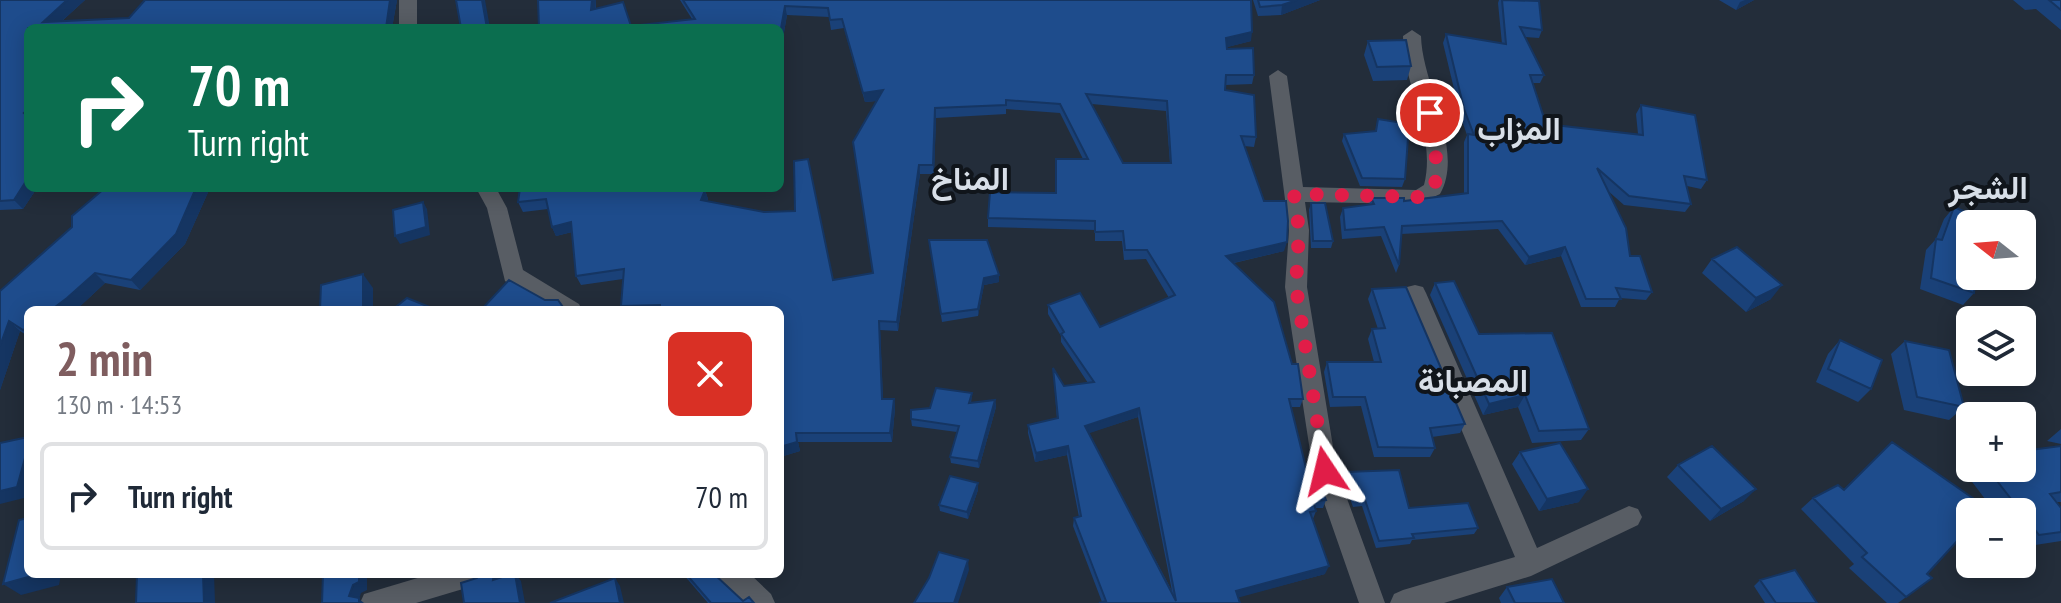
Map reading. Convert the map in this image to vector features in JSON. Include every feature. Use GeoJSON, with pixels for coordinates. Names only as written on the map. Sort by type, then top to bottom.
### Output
{"type":"FeatureCollection","features":[{"type":"Feature","properties":{"kind":"street"},"geometry":{"type":"LineString","coordinates":[[408,0],[408,24]]}},
{"type":"Feature","properties":{"kind":"street"},"geometry":{"type":"LineString","coordinates":[[1294,194],[1419,197],[1433,189],[1438,174],[1432,129],[1410,56],[1412,36]]}},
{"type":"Feature","properties":{"kind":"street"},"geometry":{"type":"LineString","coordinates":[[1278,76],[1299,230],[1296,287],[1325,471],[1372,603]]}},
{"type":"Feature","properties":{"kind":"street"},"geometry":{"type":"LineString","coordinates":[[488,192],[497,208],[513,275],[564,306]]}},
{"type":"Feature","properties":{"kind":"street"},"geometry":{"type":"LineString","coordinates":[[1415,293],[1531,564]]}},
{"type":"Feature","properties":{"kind":"street"},"geometry":{"type":"LineString","coordinates":[[1403,603],[1531,564],[1629,517]]}},
{"type":"Feature","properties":{"kind":"street"},"geometry":{"type":"LineString","coordinates":[[373,603],[460,578]]}},
{"type":"Feature","properties":{"kind":"street"},"geometry":{"type":"LineString","coordinates":[[735,578],[762,603]]}},
{"type":"Feature","properties":{"kind":"building"},"geometry":{"type":"Polygon","coordinates":[[[0,0],[67,0],[43,22],[129,18],[145,0],[390,0],[387,24],[24,24],[24,184],[14,200],[0,201],[0,0]]]}},
{"type":"Feature","properties":{"kind":"building"},"geometry":{"type":"Polygon","coordinates":[[[456,0],[482,0],[486,24],[460,24],[456,0]]]}},
{"type":"Feature","properties":{"kind":"building"},"geometry":{"type":"Polygon","coordinates":[[[538,0],[592,0],[591,10],[623,2],[630,24],[539,24],[538,0]]]}},
{"type":"Feature","properties":{"kind":"building"},"geometry":{"type":"Polygon","coordinates":[[[683,0],[1251,0],[1252,32],[1226,38],[1227,49],[1253,48],[1254,75],[1226,75],[1225,90],[1254,95],[1256,137],[1241,136],[1264,201],[1286,201],[1287,242],[1226,256],[1274,302],[1292,364],[1298,364],[1303,399],[1289,399],[1307,472],[1316,472],[1326,500],[1313,501],[1316,511],[1310,512],[1329,566],[1236,591],[1240,603],[1099,603],[1106,601],[1074,518],[1081,516],[1068,446],[1036,453],[1028,425],[1058,418],[1053,368],[1064,386],[1094,382],[1061,334],[1064,332],[1048,305],[1080,293],[1100,327],[1175,295],[1147,250],[1125,250],[1123,231],[1095,232],[1095,221],[988,218],[990,192],[1056,193],[1056,159],[1088,159],[1060,104],[1006,100],[1006,105],[935,108],[933,165],[919,165],[897,322],[879,321],[882,399],[894,399],[890,433],[796,433],[797,442],[784,446],[784,306],[621,306],[624,269],[576,276],[571,222],[552,227],[546,199],[518,202],[519,192],[704,192],[701,200],[764,212],[795,211],[794,161],[808,159],[833,280],[873,273],[853,142],[883,90],[863,93],[842,19],[830,20],[828,8],[785,6],[782,24],[649,24],[695,19],[683,0]],[[1086,94],[1123,163],[1171,163],[1167,101],[1086,94]],[[1139,408],[1085,426],[1176,601],[1139,408]]]}},
{"type":"Feature","properties":{"kind":"building"},"geometry":{"type":"Polygon","coordinates":[[[1258,0],[1297,0],[1260,7],[1258,0]]]}},
{"type":"Feature","properties":{"kind":"building"},"geometry":{"type":"Polygon","coordinates":[[[1502,0],[1539,1],[1542,30],[1520,27],[1544,75],[1530,75],[1546,124],[1643,135],[1641,105],[1695,115],[1707,180],[1684,176],[1691,204],[1629,196],[1597,168],[1626,228],[1630,256],[1640,256],[1652,292],[1616,288],[1621,299],[1586,299],[1565,247],[1529,257],[1502,221],[1402,226],[1399,265],[1384,227],[1345,230],[1343,208],[1374,204],[1371,198],[1404,198],[1404,201],[1468,193],[1468,134],[1474,135],[1464,109],[1446,34],[1506,44],[1502,0]]]}},
{"type":"Feature","properties":{"kind":"building"},"geometry":{"type":"Polygon","coordinates":[[[2049,0],[2061,0],[2061,10],[2049,0]]]}},
{"type":"Feature","properties":{"kind":"building"},"geometry":{"type":"Polygon","coordinates":[[[1406,40],[1411,66],[1377,67],[1368,41],[1406,40]]]}},
{"type":"Feature","properties":{"kind":"building"},"geometry":{"type":"Polygon","coordinates":[[[1378,119],[1409,124],[1405,179],[1362,178],[1344,134],[1376,131],[1378,119]]]}},
{"type":"Feature","properties":{"kind":"building"},"geometry":{"type":"Polygon","coordinates":[[[100,192],[194,192],[176,234],[131,280],[95,273],[56,306],[24,306],[24,329],[9,321],[0,346],[0,291],[72,227],[72,216],[100,192]]]}},
{"type":"Feature","properties":{"kind":"building"},"geometry":{"type":"Polygon","coordinates":[[[423,202],[426,227],[395,236],[393,210],[423,202]]]}},
{"type":"Feature","properties":{"kind":"building"},"geometry":{"type":"Polygon","coordinates":[[[1311,203],[1325,203],[1333,241],[1313,241],[1311,203]]]}},
{"type":"Feature","properties":{"kind":"building"},"geometry":{"type":"Polygon","coordinates":[[[1954,207],[1961,210],[1956,210],[1956,287],[1931,278],[1936,239],[1942,240],[1954,207]]]}},
{"type":"Feature","properties":{"kind":"building"},"geometry":{"type":"Polygon","coordinates":[[[929,240],[987,240],[999,275],[984,278],[978,309],[941,314],[929,240]]]}},
{"type":"Feature","properties":{"kind":"building"},"geometry":{"type":"Polygon","coordinates":[[[1737,247],[1782,285],[1756,298],[1712,259],[1737,247]]]}},
{"type":"Feature","properties":{"kind":"building"},"geometry":{"type":"Polygon","coordinates":[[[363,274],[363,306],[320,306],[321,285],[363,274]]]}},
{"type":"Feature","properties":{"kind":"building"},"geometry":{"type":"Polygon","coordinates":[[[509,280],[545,300],[558,300],[562,306],[485,306],[509,280]]]}},
{"type":"Feature","properties":{"kind":"building"},"geometry":{"type":"Polygon","coordinates":[[[1454,281],[1479,334],[1552,333],[1589,429],[1539,431],[1525,395],[1489,404],[1435,283],[1454,281]]]}},
{"type":"Feature","properties":{"kind":"building"},"geometry":{"type":"Polygon","coordinates":[[[1406,287],[1465,424],[1430,428],[1435,448],[1378,447],[1365,397],[1333,397],[1327,362],[1381,362],[1372,329],[1385,328],[1372,289],[1406,287]]]}},
{"type":"Feature","properties":{"kind":"building"},"geometry":{"type":"Polygon","coordinates":[[[407,298],[427,306],[397,306],[407,298]]]}},
{"type":"Feature","properties":{"kind":"building"},"geometry":{"type":"Polygon","coordinates":[[[1840,340],[1882,360],[1871,389],[1828,369],[1840,340]]]}},
{"type":"Feature","properties":{"kind":"building"},"geometry":{"type":"Polygon","coordinates":[[[1905,341],[1949,350],[1963,402],[1956,402],[1956,405],[1917,397],[1905,341]]]}},
{"type":"Feature","properties":{"kind":"building"},"geometry":{"type":"Polygon","coordinates":[[[936,388],[972,393],[969,403],[995,400],[978,461],[950,457],[959,426],[911,419],[911,410],[930,408],[936,388]]]}},
{"type":"Feature","properties":{"kind":"building"},"geometry":{"type":"Polygon","coordinates":[[[24,438],[24,462],[17,487],[0,491],[0,443],[24,438]]]}},
{"type":"Feature","properties":{"kind":"building"},"geometry":{"type":"Polygon","coordinates":[[[1892,442],[1973,498],[1956,498],[1956,542],[1927,574],[1932,578],[1906,597],[1862,557],[1867,553],[1813,498],[1838,485],[1844,490],[1892,442]]]}},
{"type":"Feature","properties":{"kind":"building"},"geometry":{"type":"Polygon","coordinates":[[[1560,443],[1588,489],[1547,499],[1520,452],[1560,443]]]}},
{"type":"Feature","properties":{"kind":"building"},"geometry":{"type":"Polygon","coordinates":[[[1712,446],[1756,489],[1721,509],[1678,465],[1712,446]]]}},
{"type":"Feature","properties":{"kind":"building"},"geometry":{"type":"Polygon","coordinates":[[[2061,446],[2061,492],[2050,494],[2061,508],[2061,532],[2039,535],[2036,531],[2036,498],[2010,498],[1998,482],[2036,482],[2036,449],[2061,446]]]}},
{"type":"Feature","properties":{"kind":"building"},"geometry":{"type":"Polygon","coordinates":[[[1399,470],[1409,508],[1468,503],[1478,528],[1412,534],[1414,538],[1379,541],[1365,500],[1356,500],[1346,472],[1399,470]]]}},
{"type":"Feature","properties":{"kind":"building"},"geometry":{"type":"Polygon","coordinates":[[[950,476],[978,483],[967,512],[939,505],[950,476]]]}},
{"type":"Feature","properties":{"kind":"building"},"geometry":{"type":"Polygon","coordinates":[[[24,519],[25,578],[3,584],[19,520],[24,519]]]}},
{"type":"Feature","properties":{"kind":"building"},"geometry":{"type":"Polygon","coordinates":[[[939,552],[968,560],[954,603],[914,603],[929,578],[939,552]]]}},
{"type":"Feature","properties":{"kind":"building"},"geometry":{"type":"Polygon","coordinates":[[[1795,570],[1817,603],[1776,603],[1760,580],[1795,570]]]}},
{"type":"Feature","properties":{"kind":"building"},"geometry":{"type":"Polygon","coordinates":[[[137,578],[203,578],[204,603],[136,603],[137,578]]]}},
{"type":"Feature","properties":{"kind":"building"},"geometry":{"type":"Polygon","coordinates":[[[323,578],[359,578],[349,596],[359,598],[359,603],[322,603],[323,578]]]}},
{"type":"Feature","properties":{"kind":"building"},"geometry":{"type":"Polygon","coordinates":[[[477,578],[516,578],[520,603],[464,603],[461,583],[477,578]]]}},
{"type":"Feature","properties":{"kind":"building"},"geometry":{"type":"Polygon","coordinates":[[[615,578],[620,603],[550,603],[615,578]]]}},
{"type":"Feature","properties":{"kind":"building"},"geometry":{"type":"Polygon","coordinates":[[[689,578],[718,578],[743,601],[749,597],[754,603],[711,603],[689,578]]]}},
{"type":"Feature","properties":{"kind":"building"},"geometry":{"type":"Polygon","coordinates":[[[1552,579],[1564,603],[1515,603],[1507,587],[1552,579]]]}},
{"type":"Feature","properties":{"kind":"district","name":"المزاب"},"geometry":{"type":"Point","coordinates":[1519,129]}},
{"type":"Feature","properties":{"kind":"district","name":"المناخ"},"geometry":{"type":"Point","coordinates":[970,179]}},
{"type":"Feature","properties":{"kind":"district","name":"الشجر"},"geometry":{"type":"Point","coordinates":[1988,188]}},
{"type":"Feature","properties":{"kind":"district","name":"المصبانة"},"geometry":{"type":"Point","coordinates":[1473,381]}},
{"type":"Feature","properties":{"kind":"route"},"geometry":{"type":"LineString","coordinates":[[1325,471],[1296,287],[1299,230],[1294,194],[1419,197],[1433,189],[1438,174],[1430,113]]}}]}
